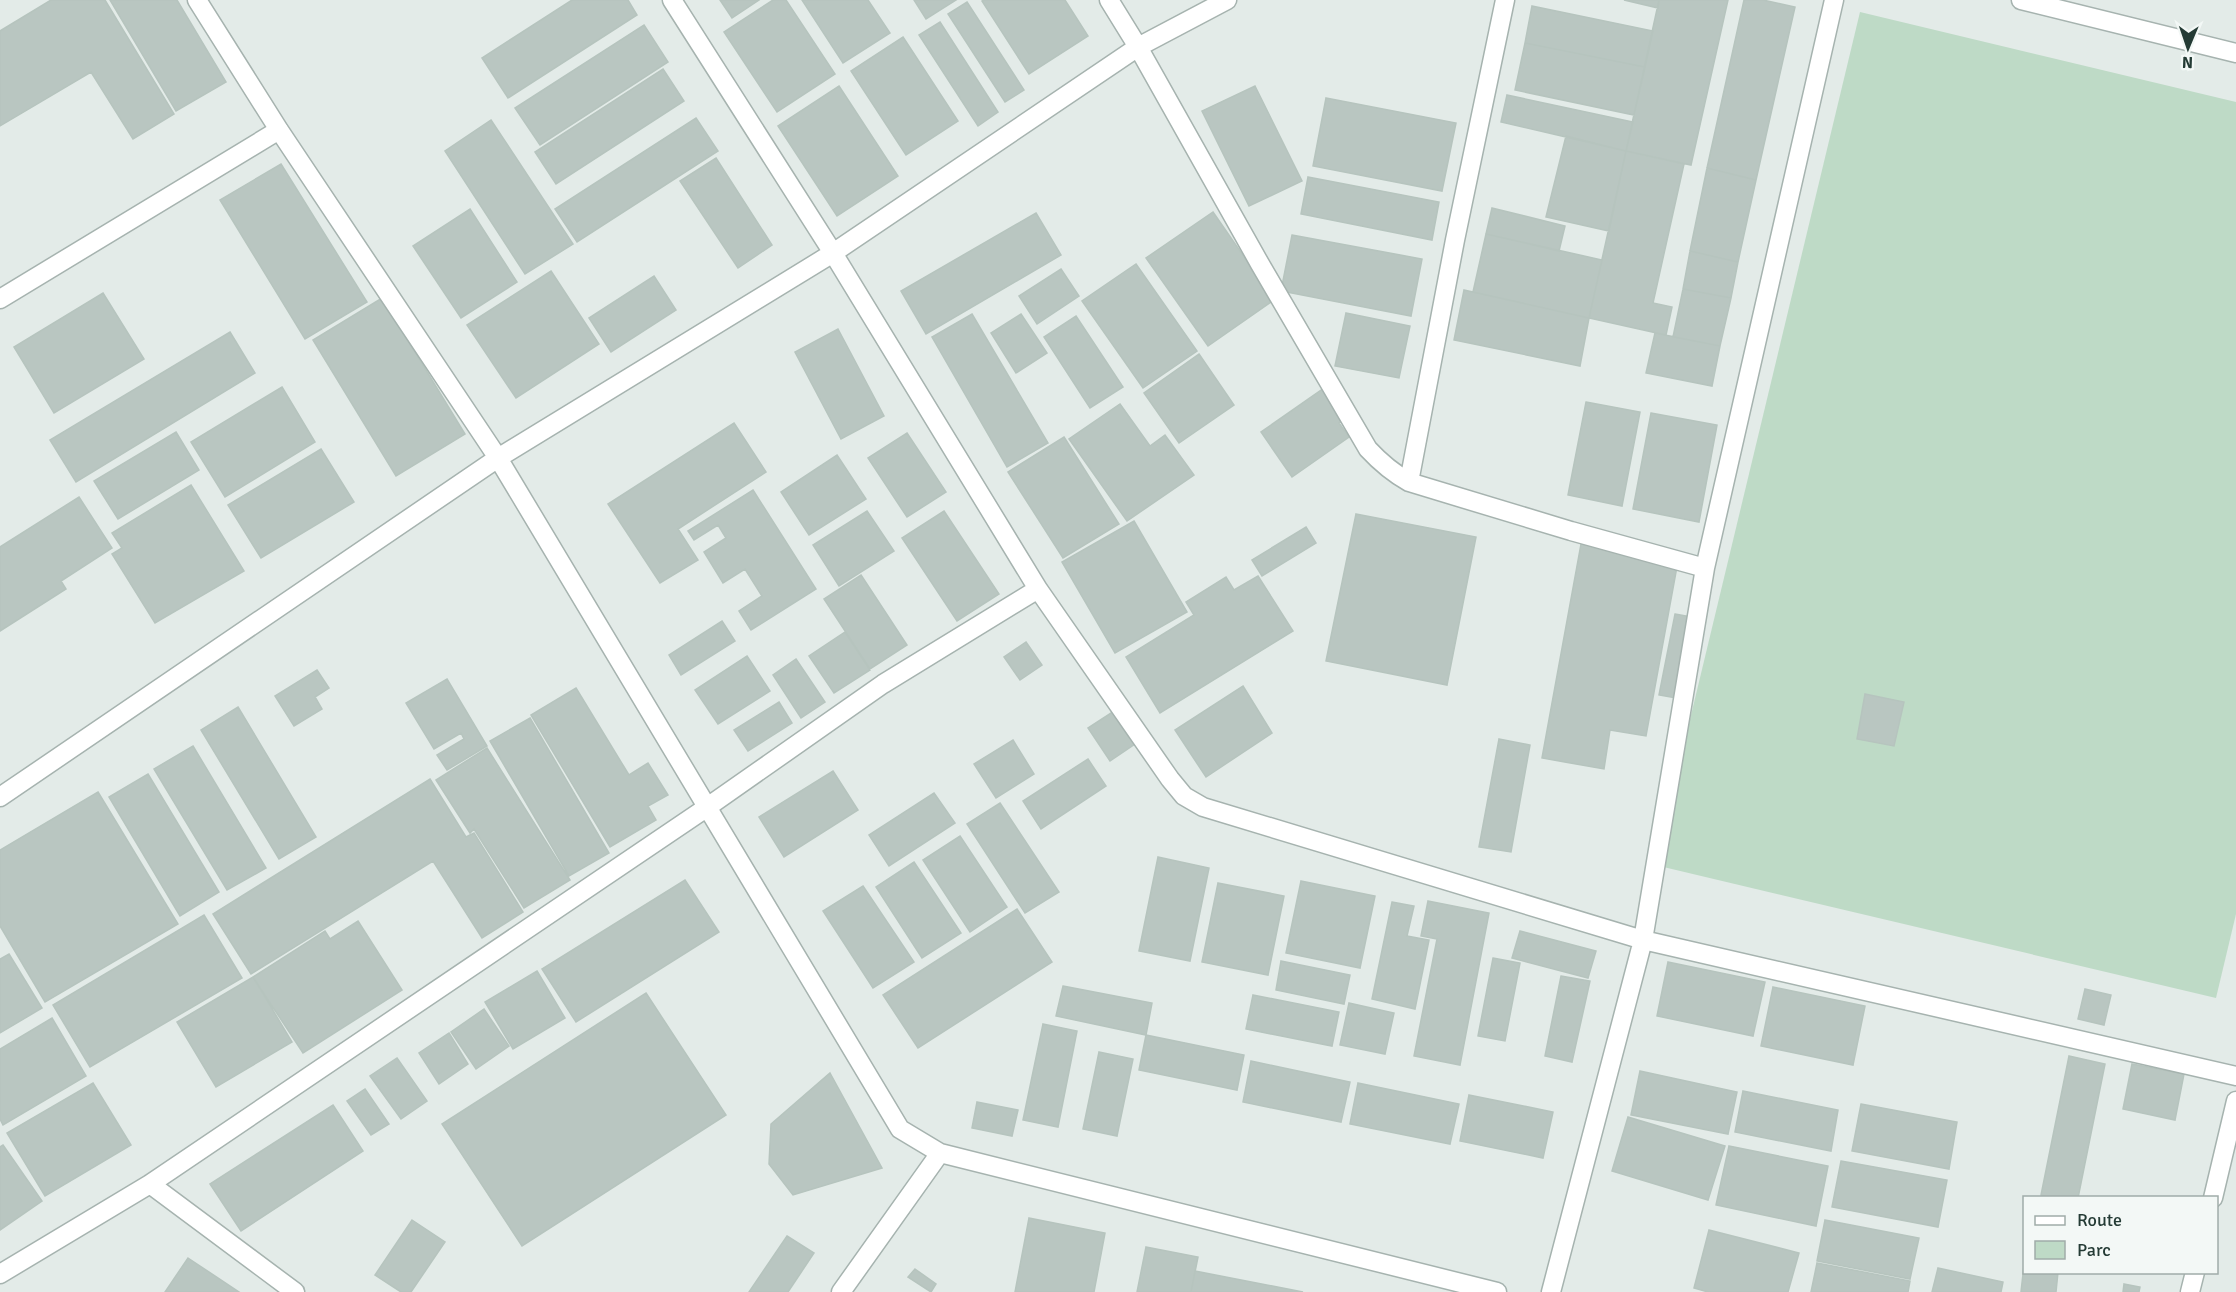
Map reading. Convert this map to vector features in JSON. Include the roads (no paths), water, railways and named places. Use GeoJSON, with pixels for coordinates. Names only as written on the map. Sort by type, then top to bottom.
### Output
{"type":"FeatureCollection","features":[{"type":"Feature","properties":{"kind":"street"},"geometry":{"type":"LineString","coordinates":[[197,0],[279,130],[498,458],[900,1129],[940,1153],[1497,1292]]}},
{"type":"Feature","properties":{"kind":"street"},"geometry":{"type":"LineString","coordinates":[[672,0],[833,254],[1038,589],[1184,796],[1203,807],[1643,940],[2236,1076]]}},
{"type":"Feature","properties":{"kind":"street"},"geometry":{"type":"LineString","coordinates":[[1109,0],[1368,449],[1393,473],[1409,482],[1571,531],[1705,568]]}},
{"type":"Feature","properties":{"kind":"street"},"geometry":{"type":"LineString","coordinates":[[0,797],[498,458],[833,254],[1138,47],[1227,0]]}},
{"type":"Feature","properties":{"kind":"street"},"geometry":{"type":"LineString","coordinates":[[1409,482],[1457,229],[1505,0]]}},
{"type":"Feature","properties":{"kind":"street"},"geometry":{"type":"LineString","coordinates":[[1551,1292],[1643,940],[1705,568],[1834,0]]}},
{"type":"Feature","properties":{"kind":"street"},"geometry":{"type":"LineString","coordinates":[[2021,0],[2236,52]]}},
{"type":"Feature","properties":{"kind":"street"},"geometry":{"type":"LineString","coordinates":[[0,299],[279,130]]}},
{"type":"Feature","properties":{"kind":"street"},"geometry":{"type":"LineString","coordinates":[[0,1274],[150,1184],[706,808],[883,684],[1038,589]]}},
{"type":"Feature","properties":{"kind":"street"},"geometry":{"type":"LineString","coordinates":[[2213,1196],[2236,1101]]}},
{"type":"Feature","properties":{"kind":"street"},"geometry":{"type":"LineString","coordinates":[[841,1292],[940,1153]]}},
{"type":"Feature","properties":{"kind":"street"},"geometry":{"type":"LineString","coordinates":[[150,1184],[295,1292]]}},
{"type":"Feature","properties":{"kind":"street"},"geometry":{"type":"LineString","coordinates":[[2190,1292],[2194,1274]]}}]}
